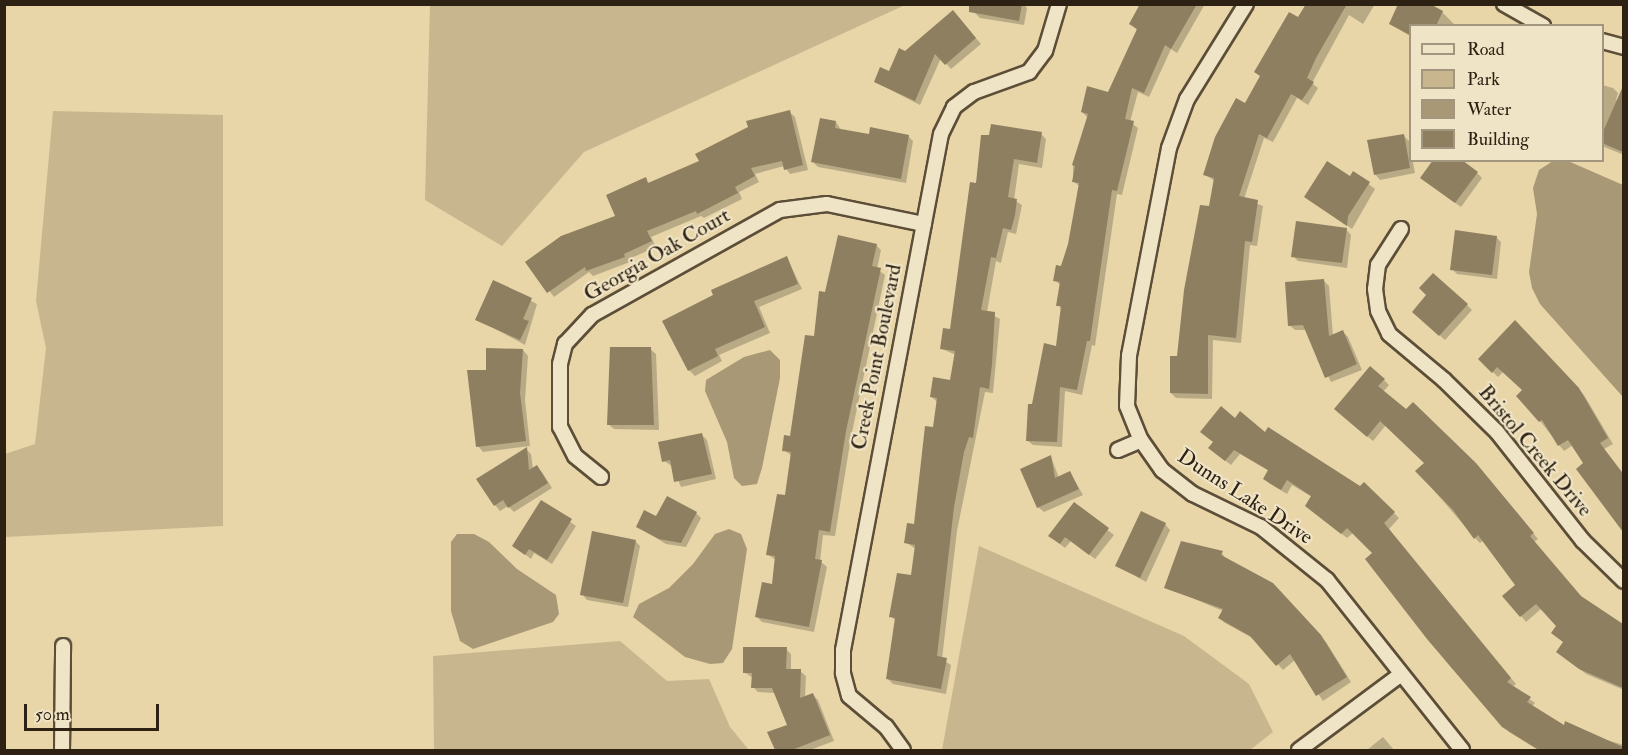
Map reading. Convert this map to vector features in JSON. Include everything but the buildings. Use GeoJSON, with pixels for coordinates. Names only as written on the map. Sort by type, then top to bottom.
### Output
{"type":"FeatureCollection","features":[{"type":"Feature","properties":{"kind":"street","name":"Creek Point Boulevard"},"geometry":{"type":"LineString","coordinates":[[903,750],[886,727],[849,696],[843,673],[843,650],[941,134],[954,107],[974,92],[1029,72],[1045,51],[1059,4]]}},
{"type":"Feature","properties":{"kind":"street","name":"Dunns Lake Drive"},"geometry":{"type":"LineString","coordinates":[[1246,4],[1187,99],[1169,148],[1126,383],[1127,406],[1141,440],[1162,470],[1193,494],[1262,527],[1293,548],[1327,580],[1400,675],[1462,750]]}},
{"type":"Feature","properties":{"kind":"street"},"geometry":{"type":"LineString","coordinates":[[1504,4],[1539,24]]}},
{"type":"Feature","properties":{"kind":"street"},"geometry":{"type":"LineString","coordinates":[[1604,41],[1623,47]]}},
{"type":"Feature","properties":{"kind":"street","name":"Georgia Oak Court"},"geometry":{"type":"LineString","coordinates":[[601,477],[575,456],[560,427],[560,364],[565,344],[592,315],[780,210],[827,204],[924,224]]}},
{"type":"Feature","properties":{"kind":"street","name":"Bristol Creek Drive"},"geometry":{"type":"LineString","coordinates":[[1401,229],[1378,265],[1375,289],[1378,311],[1389,334],[1444,380],[1497,432],[1583,541],[1623,581]]}},
{"type":"Feature","properties":{"kind":"street"},"geometry":{"type":"LineString","coordinates":[[1118,450],[1141,440]]}},
{"type":"Feature","properties":{"kind":"street"},"geometry":{"type":"LineString","coordinates":[[62,750],[63,646]]}},
{"type":"Feature","properties":{"kind":"street"},"geometry":{"type":"LineString","coordinates":[[1299,750],[1400,675]]}},
{"type":"Feature","properties":{"kind":"green space"},"geometry":{"type":"Polygon","coordinates":[[[430,4],[905,5],[584,152],[502,246],[425,200],[430,4]]]}},
{"type":"Feature","properties":{"kind":"green space"},"geometry":{"type":"Polygon","coordinates":[[[53,111],[223,115],[223,526],[5,537],[5,454],[35,444],[46,348],[36,301],[53,111]]]}},
{"type":"Feature","properties":{"kind":"green space"},"geometry":{"type":"Polygon","coordinates":[[[979,546],[1184,636],[1249,684],[1273,732],[1250,750],[942,750],[979,546]]]}},
{"type":"Feature","properties":{"kind":"green space"},"geometry":{"type":"Polygon","coordinates":[[[620,641],[667,681],[709,679],[730,727],[749,750],[434,750],[433,656],[620,641]]]}},
{"type":"Feature","properties":{"kind":"water"},"geometry":{"type":"Polygon","coordinates":[[[1551,162],[1570,162],[1623,185],[1623,397],[1540,304],[1532,288],[1529,272],[1537,214],[1533,188],[1539,170],[1551,162]]]}},
{"type":"Feature","properties":{"kind":"water"},"geometry":{"type":"Polygon","coordinates":[[[770,350],[780,360],[780,378],[762,468],[757,484],[742,486],[734,478],[727,442],[705,391],[706,380],[744,357],[770,350]]]}},
{"type":"Feature","properties":{"kind":"water"},"geometry":{"type":"Polygon","coordinates":[[[729,529],[741,534],[747,549],[732,649],[723,663],[710,664],[685,657],[633,617],[639,604],[669,588],[693,564],[715,534],[729,529]]]}},
{"type":"Feature","properties":{"kind":"water"},"geometry":{"type":"Polygon","coordinates":[[[457,534],[474,534],[489,542],[517,569],[556,595],[559,614],[553,622],[473,649],[460,641],[451,611],[451,542],[457,534]]]}}]}
